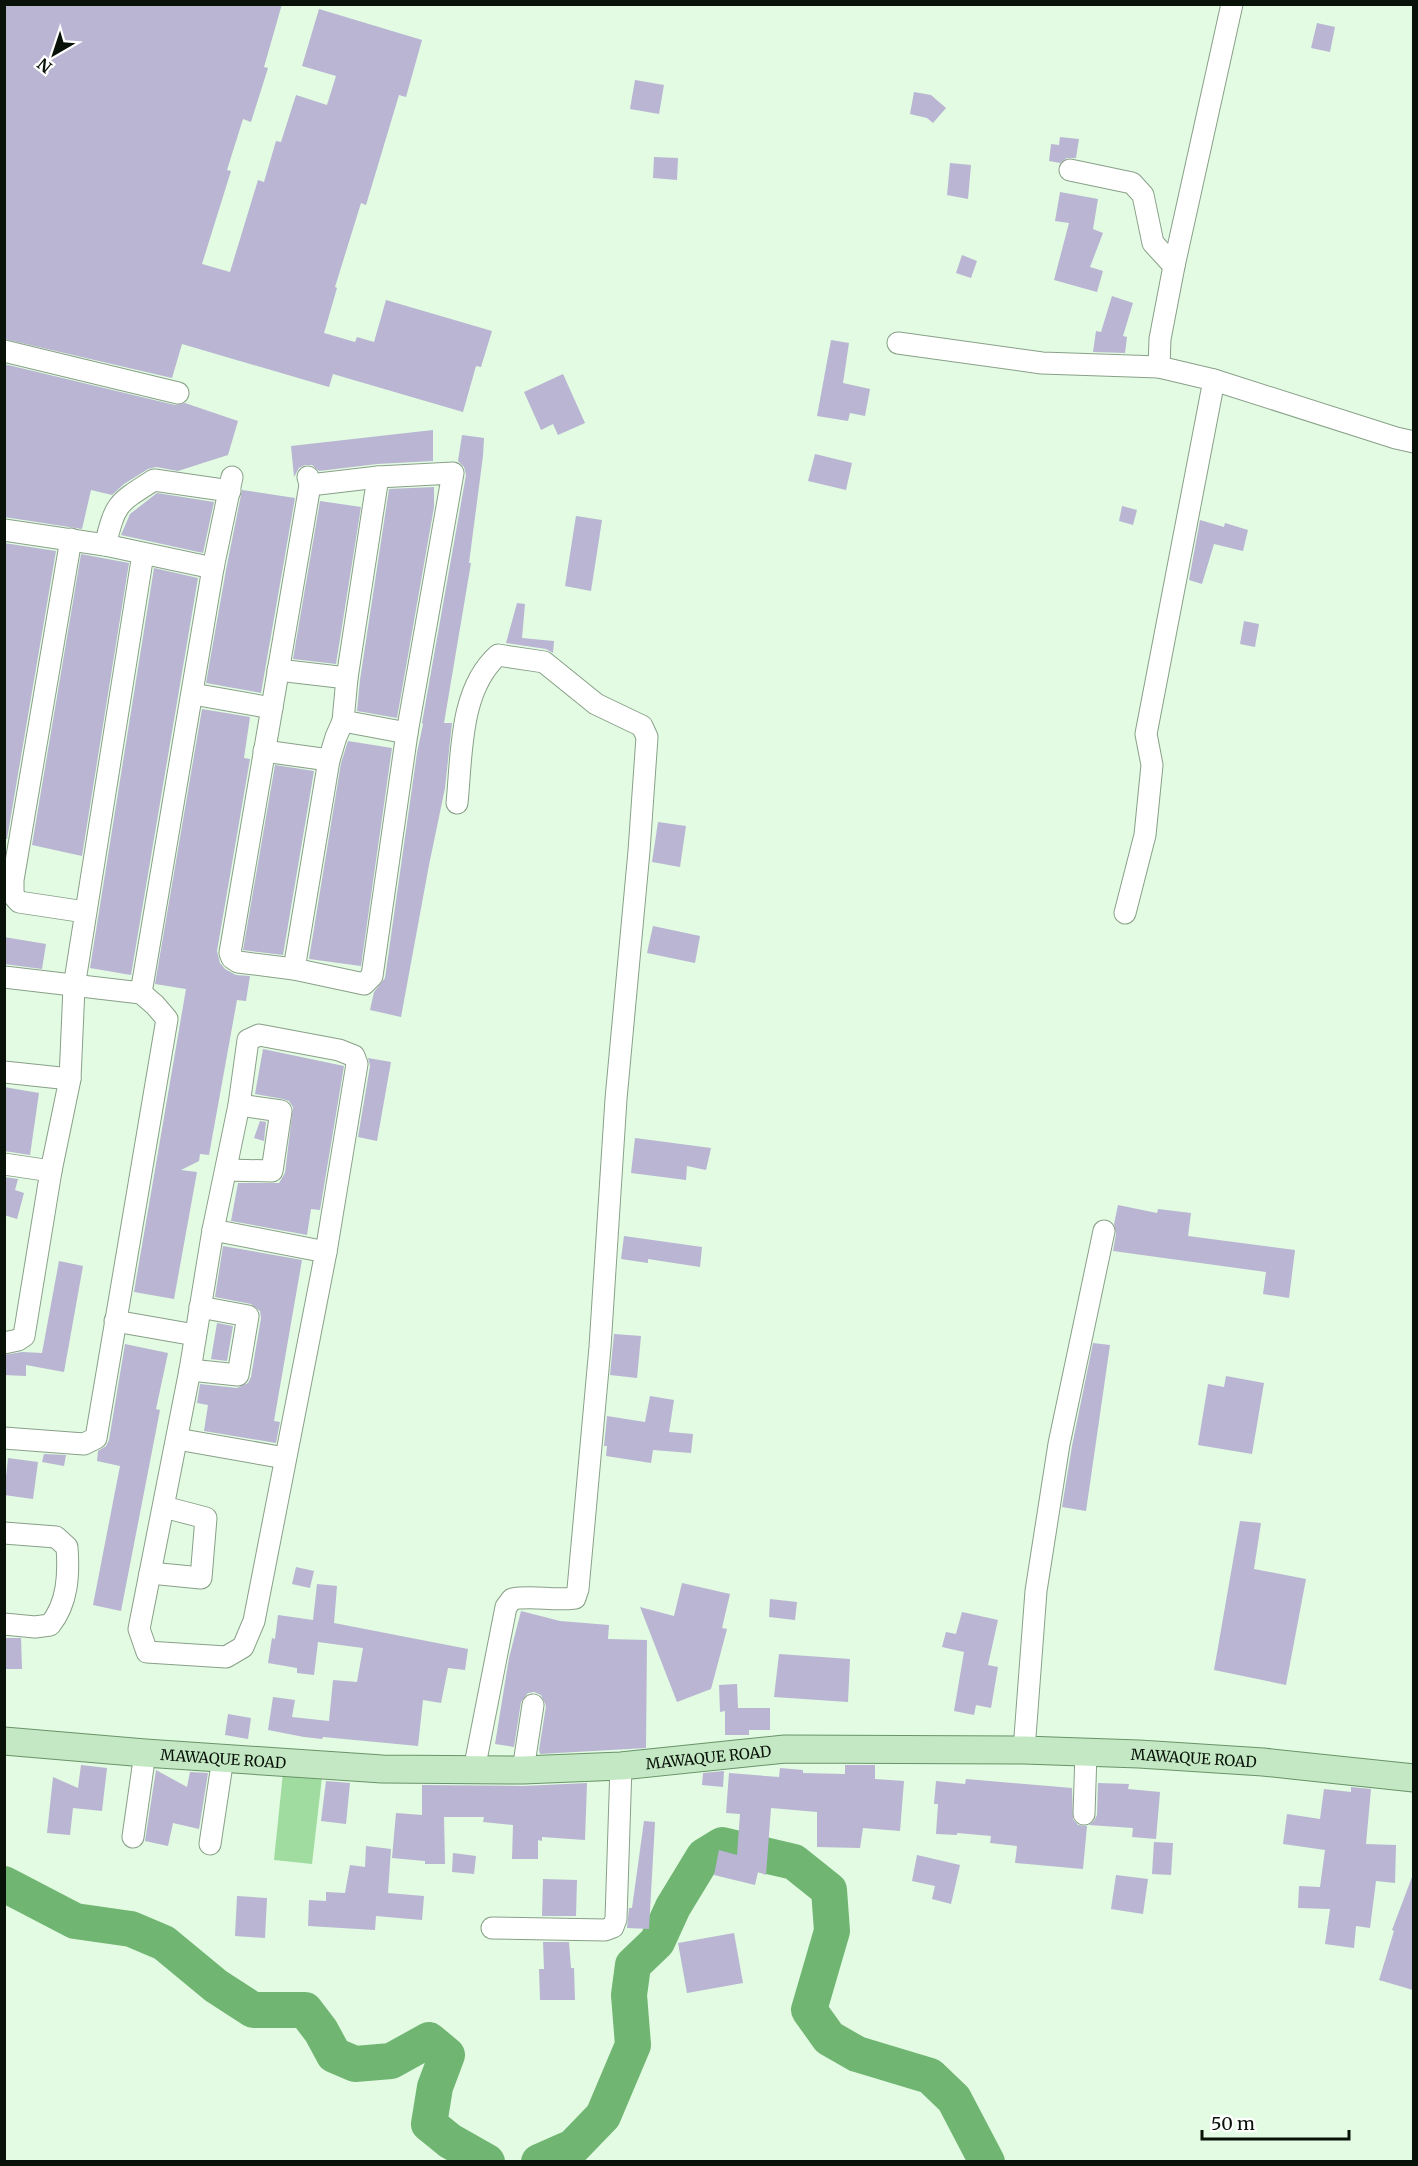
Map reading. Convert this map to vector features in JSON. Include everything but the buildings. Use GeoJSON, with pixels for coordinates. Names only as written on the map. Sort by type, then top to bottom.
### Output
{"type":"FeatureCollection","features":[{"type":"Feature","properties":{"kind":"main road","name":"MAWAQUE ROAD"},"geometry":{"type":"LineString","coordinates":[[4,1741],[382,1769],[523,1770],[621,1766],[785,1749],[1024,1750],[1255,1761],[1413,1778]]}},
{"type":"Feature","properties":{"kind":"street"},"geometry":{"type":"LineString","coordinates":[[1159,367],[1160,339],[1174,266],[1232,4]]}},
{"type":"Feature","properties":{"kind":"street"},"geometry":{"type":"LineString","coordinates":[[1070,170],[1132,183],[1143,195],[1153,243],[1174,266]]}},
{"type":"Feature","properties":{"kind":"street"},"geometry":{"type":"LineString","coordinates":[[898,343],[1042,363],[1159,367],[1214,380],[1413,442]]}},
{"type":"Feature","properties":{"kind":"street"},"geometry":{"type":"LineString","coordinates":[[4,351],[178,393]]}},
{"type":"Feature","properties":{"kind":"street"},"geometry":{"type":"LineString","coordinates":[[1125,913],[1145,835],[1152,765],[1146,734],[1214,380]]}},
{"type":"Feature","properties":{"kind":"street"},"geometry":{"type":"LineString","coordinates":[[453,473],[407,733],[372,976],[364,984],[294,969],[237,962],[230,953],[309,481],[378,477],[453,473]]}},
{"type":"Feature","properties":{"kind":"street"},"geometry":{"type":"LineString","coordinates":[[294,969],[329,760],[343,721],[347,678],[378,477]]}},
{"type":"Feature","properties":{"kind":"street"},"geometry":{"type":"LineString","coordinates":[[105,545],[114,513],[123,499],[153,480],[231,484],[213,568],[141,993]]}},
{"type":"Feature","properties":{"kind":"street"},"geometry":{"type":"LineString","coordinates":[[4,530],[105,545],[213,568]]}},
{"type":"Feature","properties":{"kind":"street"},"geometry":{"type":"LineString","coordinates":[[71,539],[13,880],[13,895],[20,902],[85,912]]}},
{"type":"Feature","properties":{"kind":"street"},"geometry":{"type":"LineString","coordinates":[[4,1344],[24,1336],[51,1171],[70,1079],[74,987],[143,554]]}},
{"type":"Feature","properties":{"kind":"street"},"geometry":{"type":"LineString","coordinates":[[457,803],[466,717],[478,682],[488,664],[498,655],[544,662],[596,704],[642,726],[647,737],[616,1099],[600,1347],[578,1589],[574,1598],[560,1600],[523,1597],[512,1599],[506,1607],[474,1770]]}},
{"type":"Feature","properties":{"kind":"street"},"geometry":{"type":"LineString","coordinates":[[278,670],[347,678]]}},
{"type":"Feature","properties":{"kind":"street"},"geometry":{"type":"LineString","coordinates":[[193,694],[272,708]]}},
{"type":"Feature","properties":{"kind":"street"},"geometry":{"type":"LineString","coordinates":[[343,721],[407,733]]}},
{"type":"Feature","properties":{"kind":"street"},"geometry":{"type":"LineString","coordinates":[[264,751],[329,760]]}},
{"type":"Feature","properties":{"kind":"street"},"geometry":{"type":"LineString","coordinates":[[4,977],[74,987],[141,993],[167,1019],[96,1438],[84,1444],[4,1438]]}},
{"type":"Feature","properties":{"kind":"street"},"geometry":{"type":"LineString","coordinates":[[259,1035],[339,1050],[354,1056],[357,1064],[326,1252],[254,1621],[243,1647],[226,1657],[147,1652],[139,1629],[177,1439],[213,1230],[226,1170],[239,1105],[248,1040],[259,1035]]}},
{"type":"Feature","properties":{"kind":"street"},"geometry":{"type":"LineString","coordinates":[[4,1072],[70,1079]]}},
{"type":"Feature","properties":{"kind":"street"},"geometry":{"type":"LineString","coordinates":[[226,1170],[272,1171],[281,1111],[239,1105]]}},
{"type":"Feature","properties":{"kind":"street"},"geometry":{"type":"LineString","coordinates":[[4,1164],[51,1171]]}},
{"type":"Feature","properties":{"kind":"street"},"geometry":{"type":"LineString","coordinates":[[213,1230],[326,1252]]}},
{"type":"Feature","properties":{"kind":"street"},"geometry":{"type":"LineString","coordinates":[[1024,1750],[1036,1591],[1059,1444],[1104,1231]]}},
{"type":"Feature","properties":{"kind":"street"},"geometry":{"type":"LineString","coordinates":[[190,1370],[238,1375],[248,1316],[200,1307]]}},
{"type":"Feature","properties":{"kind":"street"},"geometry":{"type":"LineString","coordinates":[[115,1321],[195,1335]]}},
{"type":"Feature","properties":{"kind":"street"},"geometry":{"type":"LineString","coordinates":[[177,1439],[285,1458]]}},
{"type":"Feature","properties":{"kind":"street"},"geometry":{"type":"LineString","coordinates":[[150,1573],[201,1578],[206,1518],[164,1507]]}},
{"type":"Feature","properties":{"kind":"street"},"geometry":{"type":"LineString","coordinates":[[4,1533],[56,1537],[67,1547],[68,1567],[59,1613],[50,1625],[35,1627],[4,1624]]}},
{"type":"Feature","properties":{"kind":"street"},"geometry":{"type":"LineString","coordinates":[[523,1770],[533,1705]]}},
{"type":"Feature","properties":{"kind":"street"},"geometry":{"type":"LineString","coordinates":[[133,1837],[145,1753]]}},
{"type":"Feature","properties":{"kind":"street"},"geometry":{"type":"LineString","coordinates":[[1084,1814],[1086,1753]]}},
{"type":"Feature","properties":{"kind":"street"},"geometry":{"type":"LineString","coordinates":[[210,1844],[223,1758]]}},
{"type":"Feature","properties":{"kind":"street"},"geometry":{"type":"LineString","coordinates":[[492,1928],[605,1930],[613,1927],[616,1919],[621,1766]]}},
{"type":"Feature","properties":{"kind":"green space"},"geometry":{"type":"Polygon","coordinates":[[[283,1773],[322,1777],[312,1864],[274,1860],[283,1773]]]}},
{"type":"Feature","properties":{"kind":"waterway"},"geometry":{"type":"LineString","coordinates":[[539,2162],[573,2147],[603,2116],[633,2045],[629,1995],[633,1965],[657,1942],[673,1907],[704,1856],[722,1845],[794,1862],[829,1890],[832,1931],[809,2010],[829,2038],[857,2054],[930,2076],[954,2099],[987,2162]]}},
{"type":"Feature","properties":{"kind":"waterway"},"geometry":{"type":"LineString","coordinates":[[4,1884],[75,1921],[131,1929],[164,1943],[216,1986],[253,2010],[305,2010],[321,2031],[334,2055],[355,2064],[391,2061],[429,2040],[447,2055],[435,2087],[429,2124],[450,2141],[487,2162]]}}]}
